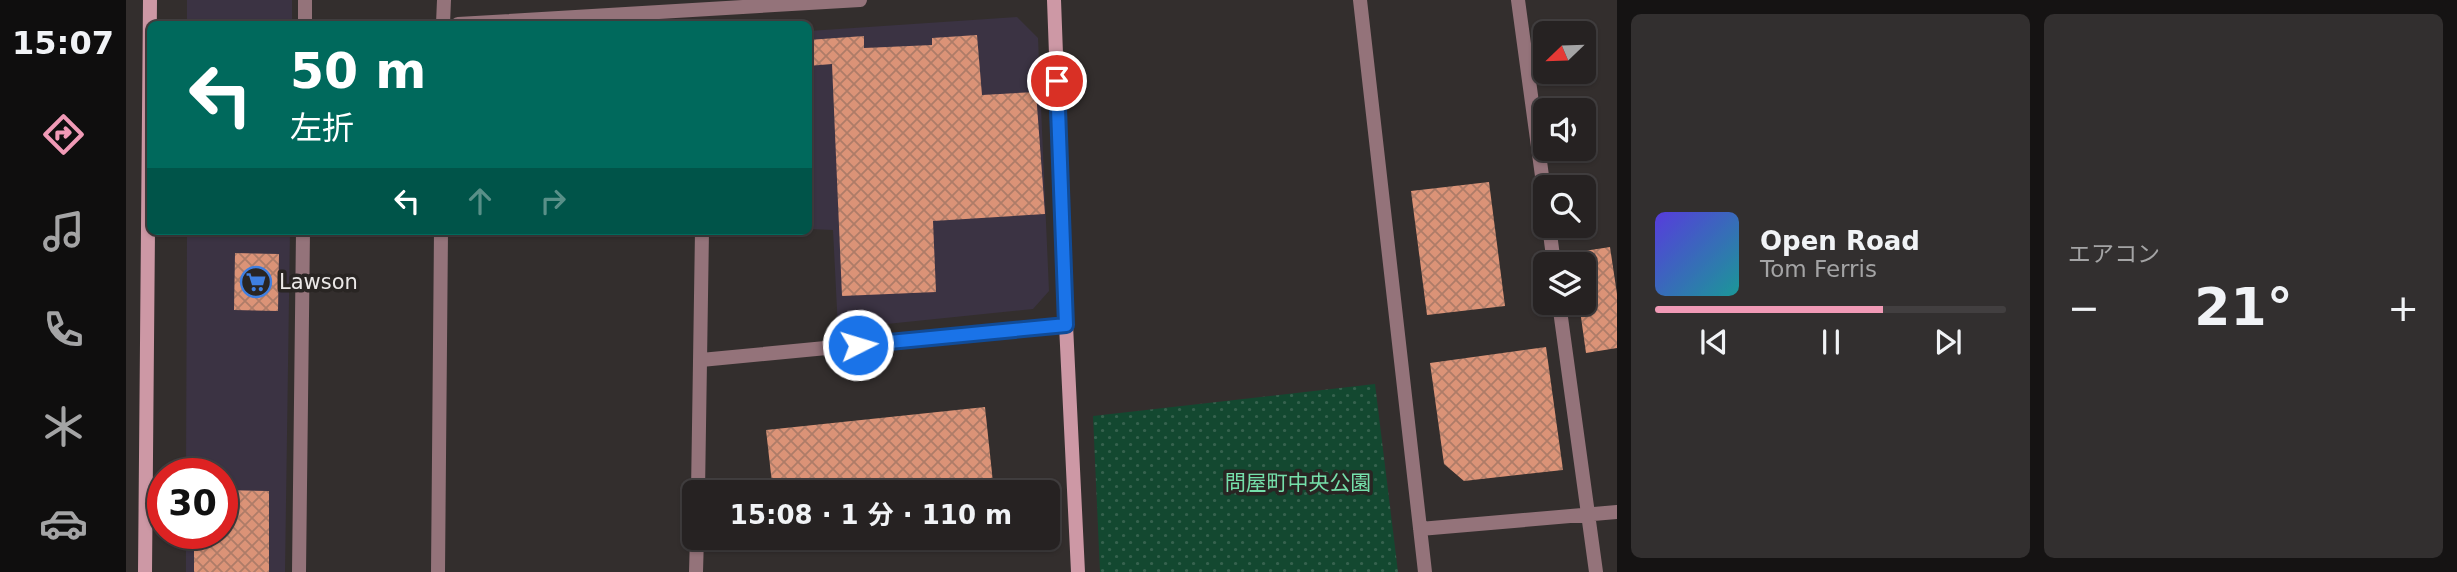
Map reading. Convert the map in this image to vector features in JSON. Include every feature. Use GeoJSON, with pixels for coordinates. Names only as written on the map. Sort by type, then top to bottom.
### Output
{"type":"FeatureCollection","features":[{"type":"Feature","properties":{"kind":"street"},"geometry":{"type":"LineString","coordinates":[[150,0],[150,21]]}},
{"type":"Feature","properties":{"kind":"street"},"geometry":{"type":"LineString","coordinates":[[305,0],[305,21]]}},
{"type":"Feature","properties":{"kind":"street"},"geometry":{"type":"LineString","coordinates":[[443,21],[444,0]]}},
{"type":"Feature","properties":{"kind":"street"},"geometry":{"type":"LineString","coordinates":[[580,21],[703,18],[860,0]]}},
{"type":"Feature","properties":{"kind":"street"},"geometry":{"type":"LineString","coordinates":[[1054,0],[1078,572]]}},
{"type":"Feature","properties":{"kind":"street"},"geometry":{"type":"LineString","coordinates":[[1360,0],[1424,572]]}},
{"type":"Feature","properties":{"kind":"street"},"geometry":{"type":"LineString","coordinates":[[1518,0],[1542,175]]}},
{"type":"Feature","properties":{"kind":"street"},"geometry":{"type":"LineString","coordinates":[[145,572],[148,235]]}},
{"type":"Feature","properties":{"kind":"street"},"geometry":{"type":"LineString","coordinates":[[299,572],[303,235]]}},
{"type":"Feature","properties":{"kind":"street"},"geometry":{"type":"LineString","coordinates":[[438,572],[441,235]]}},
{"type":"Feature","properties":{"kind":"street"},"geometry":{"type":"LineString","coordinates":[[698,480],[702,235]]}},
{"type":"Feature","properties":{"kind":"street"},"geometry":{"type":"LineString","coordinates":[[1561,315],[1596,572]]}},
{"type":"Feature","properties":{"kind":"street"},"geometry":{"type":"LineString","coordinates":[[701,360],[1066,325]]}},
{"type":"Feature","properties":{"kind":"street"},"geometry":{"type":"LineString","coordinates":[[1420,529],[1617,512]]}},
{"type":"Feature","properties":{"kind":"street"},"geometry":{"type":"LineString","coordinates":[[696,572],[697,550]]}},
{"type":"Feature","properties":{"kind":"shaded area"},"geometry":{"type":"Polygon","coordinates":[[[187,0],[292,0],[292,21],[187,21],[187,0]]]}},
{"type":"Feature","properties":{"kind":"shaded area"},"geometry":{"type":"Polygon","coordinates":[[[1017,17],[1038,38],[1049,291],[1033,309],[838,329],[833,230],[812,229],[812,31],[1017,17]]]}},
{"type":"Feature","properties":{"kind":"shaded area"},"geometry":{"type":"Polygon","coordinates":[[[187,235],[290,235],[285,572],[186,572],[186,549],[238,549],[238,458],[186,458],[187,235]]]}},
{"type":"Feature","properties":{"kind":"green space","name":"問屋町中央公園"},"geometry":{"type":"Polygon","coordinates":[[[1375,384],[1398,572],[1100,572],[1093,416],[1375,384]]]}},
{"type":"Feature","properties":{"kind":"building"},"geometry":{"type":"Polygon","coordinates":[[[977,35],[982,95],[1036,92],[1045,214],[933,221],[936,292],[842,296],[832,64],[812,66],[812,40],[864,36],[864,48],[932,45],[932,38],[977,35]]]}},
{"type":"Feature","properties":{"kind":"building"},"geometry":{"type":"Polygon","coordinates":[[[1489,182],[1505,306],[1427,315],[1411,191],[1489,182]]]}},
{"type":"Feature","properties":{"kind":"building"},"geometry":{"type":"Polygon","coordinates":[[[1610,247],[1617,294],[1617,348],[1586,353],[1581,315],[1596,315],[1596,252],[1578,252],[1610,247]]]}},
{"type":"Feature","properties":{"kind":"building","name":"Lawson"},"geometry":{"type":"Polygon","coordinates":[[[235,253],[279,254],[278,311],[234,310],[235,253]]]}},
{"type":"Feature","properties":{"kind":"building"},"geometry":{"type":"Polygon","coordinates":[[[1546,347],[1563,470],[1464,481],[1444,464],[1430,363],[1546,347]]]}},
{"type":"Feature","properties":{"kind":"building"},"geometry":{"type":"Polygon","coordinates":[[[985,407],[993,480],[772,480],[766,430],[985,407]]]}},
{"type":"Feature","properties":{"kind":"building"},"geometry":{"type":"Polygon","coordinates":[[[238,490],[269,491],[269,572],[194,572],[194,549],[238,549],[238,490]]]}},
{"type":"Feature","properties":{"kind":"place","name":"Lawson"},"geometry":{"type":"Point","coordinates":[256,282]}},
{"type":"Feature","properties":{"kind":"route"},"geometry":{"type":"LineString","coordinates":[[858,345],[1066,325],[1057,81]]}}]}
